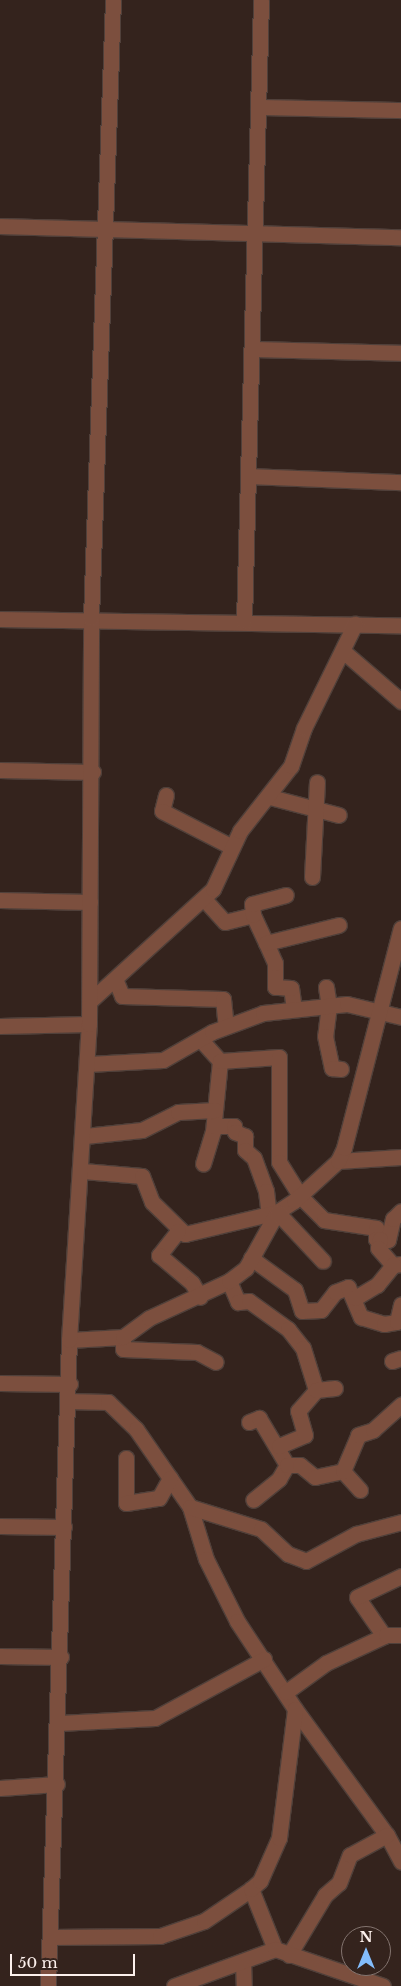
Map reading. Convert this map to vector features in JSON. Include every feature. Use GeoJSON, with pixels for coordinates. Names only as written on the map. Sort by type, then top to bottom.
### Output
{"type":"FeatureCollection","features":[{"type":"Feature","properties":{"kind":"street"},"geometry":{"type":"LineString","coordinates":[[48,1986],[59,1723],[67,1401],[70,1384],[69,1340],[83,1171],[88,1064],[93,772],[91,618],[113,0]]}},
{"type":"Feature","properties":{"kind":"street"},"geometry":{"type":"LineString","coordinates":[[244,621],[261,0]]}},
{"type":"Feature","properties":{"kind":"street"},"geometry":{"type":"LineString","coordinates":[[258,107],[401,110]]}},
{"type":"Feature","properties":{"kind":"street"},"geometry":{"type":"LineString","coordinates":[[0,226],[401,237]]}},
{"type":"Feature","properties":{"kind":"street"},"geometry":{"type":"LineString","coordinates":[[252,349],[401,353]]}},
{"type":"Feature","properties":{"kind":"street"},"geometry":{"type":"LineString","coordinates":[[249,476],[401,482]]}},
{"type":"Feature","properties":{"kind":"street"},"geometry":{"type":"LineString","coordinates":[[0,619],[91,618],[401,625]]}},
{"type":"Feature","properties":{"kind":"street"},"geometry":{"type":"LineString","coordinates":[[90,1001],[116,981],[204,899],[221,876],[230,846],[270,797],[292,766],[304,728],[355,624]]}},
{"type":"Feature","properties":{"kind":"street"},"geometry":{"type":"LineString","coordinates":[[343,651],[401,701]]}},
{"type":"Feature","properties":{"kind":"street"},"geometry":{"type":"LineString","coordinates":[[0,770],[93,772]]}},
{"type":"Feature","properties":{"kind":"street"},"geometry":{"type":"LineString","coordinates":[[312,877],[317,782]]}},
{"type":"Feature","properties":{"kind":"street"},"geometry":{"type":"LineString","coordinates":[[166,795],[162,811],[230,846]]}},
{"type":"Feature","properties":{"kind":"street"},"geometry":{"type":"LineString","coordinates":[[270,797],[340,815]]}},
{"type":"Feature","properties":{"kind":"street"},"geometry":{"type":"LineString","coordinates":[[286,895],[252,904],[253,915],[275,963],[274,987],[291,988],[294,1009]]}},
{"type":"Feature","properties":{"kind":"street"},"geometry":{"type":"LineString","coordinates":[[204,899],[225,922],[253,915]]}},
{"type":"Feature","properties":{"kind":"street"},"geometry":{"type":"LineString","coordinates":[[0,900],[90,902]]}},
{"type":"Feature","properties":{"kind":"street"},"geometry":{"type":"LineString","coordinates":[[266,944],[340,925]]}},
{"type":"Feature","properties":{"kind":"street"},"geometry":{"type":"LineString","coordinates":[[83,1171],[142,1176],[152,1202],[178,1231],[194,1233],[273,1214],[300,1196],[338,1161],[401,928]]}},
{"type":"Feature","properties":{"kind":"street"},"geometry":{"type":"LineString","coordinates":[[116,981],[122,996],[223,999],[226,1026]]}},
{"type":"Feature","properties":{"kind":"street"},"geometry":{"type":"LineString","coordinates":[[326,987],[329,1005],[325,1036],[332,1068],[341,1069]]}},
{"type":"Feature","properties":{"kind":"street"},"geometry":{"type":"LineString","coordinates":[[88,1064],[163,1060],[226,1026],[263,1013],[329,1005],[378,1009],[401,1017]]}},
{"type":"Feature","properties":{"kind":"street"},"geometry":{"type":"LineString","coordinates":[[0,1026],[89,1024]]}},
{"type":"Feature","properties":{"kind":"street"},"geometry":{"type":"LineString","coordinates":[[202,1040],[220,1061],[214,1126],[203,1164]]}},
{"type":"Feature","properties":{"kind":"street"},"geometry":{"type":"LineString","coordinates":[[220,1061],[279,1057],[279,1162],[300,1196],[324,1220],[376,1228],[376,1239],[388,1240],[393,1219],[401,1211]]}},
{"type":"Feature","properties":{"kind":"street"},"geometry":{"type":"LineString","coordinates":[[84,1136],[142,1130],[178,1112],[215,1110]]}},
{"type":"Feature","properties":{"kind":"street"},"geometry":{"type":"LineString","coordinates":[[214,1126],[234,1126],[235,1132],[244,1136],[245,1150],[254,1158],[273,1214],[322,1262]]}},
{"type":"Feature","properties":{"kind":"street"},"geometry":{"type":"LineString","coordinates":[[338,1161],[401,1157]]}},
{"type":"Feature","properties":{"kind":"street"},"geometry":{"type":"LineString","coordinates":[[69,1340],[123,1337],[149,1318],[200,1297],[229,1282],[250,1258],[273,1214]]}},
{"type":"Feature","properties":{"kind":"street"},"geometry":{"type":"LineString","coordinates":[[178,1231],[159,1254],[192,1283],[200,1297]]}},
{"type":"Feature","properties":{"kind":"street"},"geometry":{"type":"LineString","coordinates":[[355,1298],[377,1285],[397,1265],[378,1248],[380,1239]]}},
{"type":"Feature","properties":{"kind":"street"},"geometry":{"type":"LineString","coordinates":[[250,1258],[295,1290],[302,1311],[321,1310],[334,1292],[348,1287],[355,1298],[361,1317],[384,1324],[397,1322],[401,1304]]}},
{"type":"Feature","properties":{"kind":"street"},"geometry":{"type":"LineString","coordinates":[[229,1282],[238,1302],[250,1301],[288,1329],[303,1348],[316,1390]]}},
{"type":"Feature","properties":{"kind":"street"},"geometry":{"type":"LineString","coordinates":[[123,1337],[124,1349],[197,1352],[216,1362]]}},
{"type":"Feature","properties":{"kind":"street"},"geometry":{"type":"LineString","coordinates":[[0,1384],[70,1384]]}},
{"type":"Feature","properties":{"kind":"street"},"geometry":{"type":"LineString","coordinates":[[280,1446],[304,1434],[298,1412],[316,1390],[335,1388]]}},
{"type":"Feature","properties":{"kind":"street"},"geometry":{"type":"LineString","coordinates":[[67,1401],[101,1400],[116,1407],[170,1478],[190,1507],[214,1576],[295,1709],[387,1835],[401,1861]]}},
{"type":"Feature","properties":{"kind":"street"},"geometry":{"type":"LineString","coordinates":[[343,1470],[358,1435],[373,1430],[401,1405]]}},
{"type":"Feature","properties":{"kind":"street"},"geometry":{"type":"LineString","coordinates":[[249,1422],[259,1418],[280,1446],[287,1465],[279,1479],[253,1500]]}},
{"type":"Feature","properties":{"kind":"street"},"geometry":{"type":"LineString","coordinates":[[126,1458],[126,1503],[159,1498],[170,1478]]}},
{"type":"Feature","properties":{"kind":"street"},"geometry":{"type":"LineString","coordinates":[[287,1465],[300,1465],[315,1478],[343,1470]]}},
{"type":"Feature","properties":{"kind":"street"},"geometry":{"type":"LineString","coordinates":[[343,1470],[360,1490]]}},
{"type":"Feature","properties":{"kind":"street"},"geometry":{"type":"LineString","coordinates":[[190,1507],[261,1529],[288,1554],[306,1561],[356,1534],[401,1522]]}},
{"type":"Feature","properties":{"kind":"street"},"geometry":{"type":"LineString","coordinates":[[0,1526],[64,1527]]}},
{"type":"Feature","properties":{"kind":"street"},"geometry":{"type":"LineString","coordinates":[[384,1636],[357,1597],[401,1576]]}},
{"type":"Feature","properties":{"kind":"street"},"geometry":{"type":"LineString","coordinates":[[286,1692],[326,1663],[384,1636],[401,1634]]}},
{"type":"Feature","properties":{"kind":"street"},"geometry":{"type":"LineString","coordinates":[[0,1656],[61,1657]]}},
{"type":"Feature","properties":{"kind":"street"},"geometry":{"type":"LineString","coordinates":[[59,1723],[155,1718],[264,1658]]}},
{"type":"Feature","properties":{"kind":"street"},"geometry":{"type":"LineString","coordinates":[[51,1937],[160,1936],[204,1920],[260,1881],[279,1838],[295,1709]]}},
{"type":"Feature","properties":{"kind":"street"},"geometry":{"type":"LineString","coordinates":[[0,1788],[57,1784]]}},
{"type":"Feature","properties":{"kind":"street"},"geometry":{"type":"LineString","coordinates":[[282,1952],[325,1895],[339,1883],[350,1854],[387,1835]]}},
{"type":"Feature","properties":{"kind":"street"},"geometry":{"type":"LineString","coordinates":[[251,1889],[282,1952]]}},
{"type":"Feature","properties":{"kind":"street"},"geometry":{"type":"LineString","coordinates":[[174,1986],[244,1962],[282,1952],[384,1986]]}},
{"type":"Feature","properties":{"kind":"street"},"geometry":{"type":"LineString","coordinates":[[244,1962],[244,1986]]}}]}
